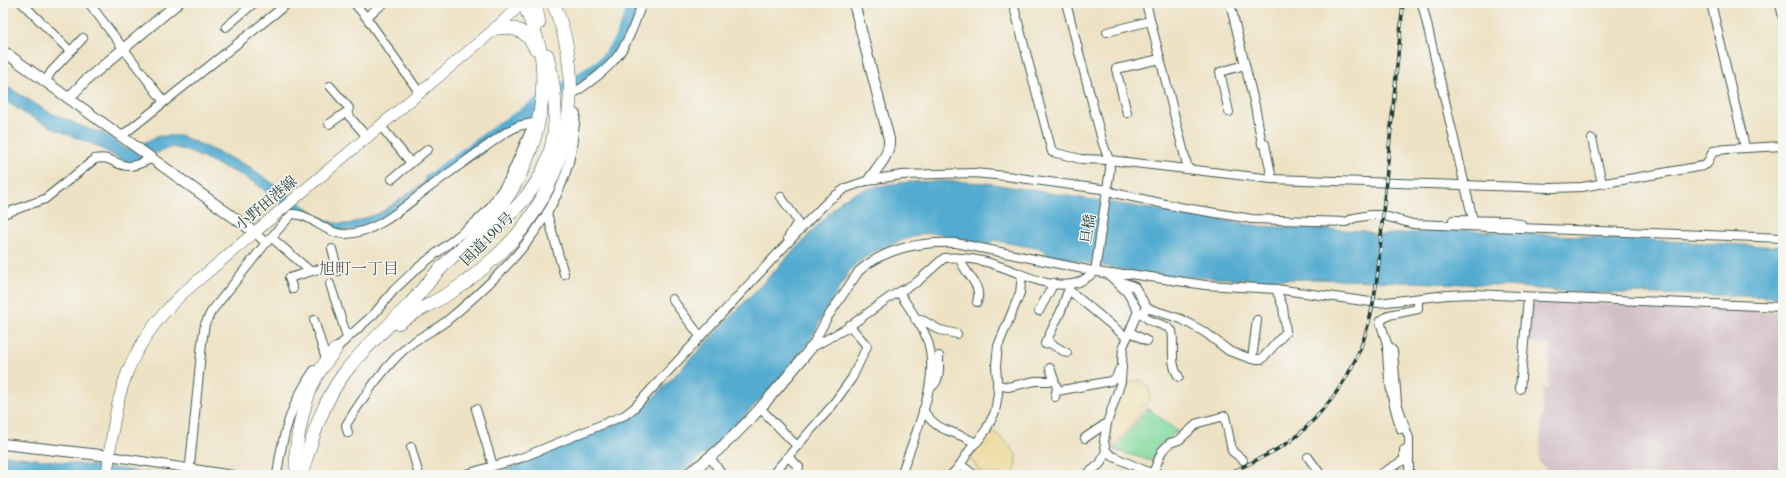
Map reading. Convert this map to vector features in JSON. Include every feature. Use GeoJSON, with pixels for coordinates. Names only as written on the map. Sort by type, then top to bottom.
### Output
{"type":"FeatureCollection","features":[{"type":"Feature","properties":{"kind":"highway","name":"国道190号"},"geometry":{"type":"LineString","coordinates":[[300,475],[318,423],[330,396],[354,362],[446,263],[483,227],[504,201],[522,171],[546,92],[542,60],[523,3]]}},
{"type":"Feature","properties":{"kind":"highway"},"geometry":{"type":"LineString","coordinates":[[535,3],[546,92]]}},
{"type":"Feature","properties":{"kind":"highway","name":"国道190号"},"geometry":{"type":"LineString","coordinates":[[377,337],[408,316],[465,283],[513,239],[534,212],[549,185],[564,143],[563,108],[570,94],[570,79],[565,42],[561,24],[553,3]]}},
{"type":"Feature","properties":{"kind":"highway"},"geometry":{"type":"LineString","coordinates":[[409,304],[505,218],[526,197],[546,164],[554,132],[563,108],[546,92],[535,49],[532,41],[527,35],[515,28],[496,28]]}},
{"type":"Feature","properties":{"kind":"highway"},"geometry":{"type":"LineString","coordinates":[[300,475],[297,470],[298,440],[305,406],[314,381],[330,353]]}},
{"type":"Feature","properties":{"kind":"main road","name":"小野田港線"},"geometry":{"type":"LineString","coordinates":[[107,475],[116,406],[123,381],[146,335],[158,320],[183,293],[496,28],[523,3]]}},
{"type":"Feature","properties":{"kind":"street"},"geometry":{"type":"LineString","coordinates":[[22,3],[70,51]]}},
{"type":"Feature","properties":{"kind":"street"},"geometry":{"type":"LineString","coordinates":[[89,3],[164,102]]}},
{"type":"Feature","properties":{"kind":"street"},"geometry":{"type":"LineString","coordinates":[[69,98],[85,81],[178,3]]}},
{"type":"Feature","properties":{"kind":"street"},"geometry":{"type":"LineString","coordinates":[[226,27],[254,3]]}},
{"type":"Feature","properties":{"kind":"street"},"geometry":{"type":"LineString","coordinates":[[122,135],[288,3]]}},
{"type":"Feature","properties":{"kind":"street"},"geometry":{"type":"LineString","coordinates":[[354,3],[366,17],[419,92]]}},
{"type":"Feature","properties":{"kind":"street"},"geometry":{"type":"LineString","coordinates":[[366,17],[384,3]]}},
{"type":"Feature","properties":{"kind":"street"},"geometry":{"type":"LineString","coordinates":[[570,94],[601,74],[618,58],[627,42],[642,3]]}},
{"type":"Feature","properties":{"kind":"street"},"geometry":{"type":"LineString","coordinates":[[854,3],[889,139],[889,149],[885,158],[868,180]]}},
{"type":"Feature","properties":{"kind":"street"},"geometry":{"type":"LineString","coordinates":[[1013,3],[1052,152],[1081,159],[1109,160],[1272,179],[1552,188],[1582,187],[1703,166],[1707,164],[1713,151],[1746,147],[1783,146]]}},
{"type":"Feature","properties":{"kind":"street","name":"旦橋"},"geometry":{"type":"LineString","coordinates":[[1066,3],[1109,160],[1108,192],[1095,270]]}},
{"type":"Feature","properties":{"kind":"street"},"geometry":{"type":"LineString","coordinates":[[1146,3],[1188,169]]}},
{"type":"Feature","properties":{"kind":"street"},"geometry":{"type":"LineString","coordinates":[[1230,3],[1255,106],[1262,144],[1266,144],[1272,179]]}},
{"type":"Feature","properties":{"kind":"street"},"geometry":{"type":"LineString","coordinates":[[1422,3],[1473,220]]}},
{"type":"Feature","properties":{"kind":"street"},"geometry":{"type":"LineString","coordinates":[[1711,3],[1746,147]]}},
{"type":"Feature","properties":{"kind":"street"},"geometry":{"type":"LineString","coordinates":[[1780,3],[1783,18]]}},
{"type":"Feature","properties":{"kind":"street"},"geometry":{"type":"LineString","coordinates":[[1107,32],[1150,21]]}},
{"type":"Feature","properties":{"kind":"street"},"geometry":{"type":"LineString","coordinates":[[46,81],[51,72],[83,38]]}},
{"type":"Feature","properties":{"kind":"street"},"geometry":{"type":"LineString","coordinates":[[3,50],[310,272]]}},
{"type":"Feature","properties":{"kind":"street"},"geometry":{"type":"LineString","coordinates":[[1128,113],[1116,70],[1160,59]]}},
{"type":"Feature","properties":{"kind":"street"},"geometry":{"type":"LineString","coordinates":[[1229,112],[1220,72],[1245,65]]}},
{"type":"Feature","properties":{"kind":"street"},"geometry":{"type":"LineString","coordinates":[[330,86],[349,108],[347,114]]}},
{"type":"Feature","properties":{"kind":"street"},"geometry":{"type":"LineString","coordinates":[[348,433],[346,425],[356,409],[397,357],[410,345],[448,320],[502,270],[534,232],[547,213],[564,179],[569,162],[576,114],[563,108]]}},
{"type":"Feature","properties":{"kind":"street"},"geometry":{"type":"LineString","coordinates":[[329,124],[341,114],[347,114],[367,136]]}},
{"type":"Feature","properties":{"kind":"street"},"geometry":{"type":"LineString","coordinates":[[190,472],[205,324],[222,297],[292,214],[297,214],[338,234],[355,232],[382,223],[505,133],[518,126],[538,119]]}},
{"type":"Feature","properties":{"kind":"street"},"geometry":{"type":"LineString","coordinates":[[277,475],[284,432],[289,423],[291,409],[305,382],[330,353],[374,314],[394,290],[414,271],[477,221],[488,210],[508,181],[538,119]]}},
{"type":"Feature","properties":{"kind":"street"},"geometry":{"type":"LineString","coordinates":[[380,125],[411,163]]}},
{"type":"Feature","properties":{"kind":"street"},"geometry":{"type":"LineString","coordinates":[[1592,139],[1602,183]]}},
{"type":"Feature","properties":{"kind":"street"},"geometry":{"type":"LineString","coordinates":[[392,178],[428,149]]}},
{"type":"Feature","properties":{"kind":"street"},"geometry":{"type":"LineString","coordinates":[[3,214],[45,199],[95,159],[102,157],[109,158],[129,166],[152,157]]}},
{"type":"Feature","properties":{"kind":"street"},"geometry":{"type":"LineString","coordinates":[[463,475],[521,458],[625,415],[634,408],[786,244],[829,200],[846,188],[868,180],[902,176],[974,173],[1006,176],[1114,193],[1178,207],[1252,220],[1346,222],[1354,218],[1371,215],[1391,217],[1413,224],[1783,238]]}},
{"type":"Feature","properties":{"kind":"street"},"geometry":{"type":"LineString","coordinates":[[781,197],[797,220],[786,244]]}},
{"type":"Feature","properties":{"kind":"street"},"geometry":{"type":"LineString","coordinates":[[547,213],[564,274]]}},
{"type":"Feature","properties":{"kind":"street"},"geometry":{"type":"LineString","coordinates":[[1437,225],[1440,222],[1447,220],[1508,221],[1536,229]]}},
{"type":"Feature","properties":{"kind":"street"},"geometry":{"type":"LineString","coordinates":[[686,475],[710,457],[760,408],[811,348],[827,318],[859,271],[872,260],[919,243],[935,241],[956,243],[1095,270],[1108,274],[1130,274],[1206,285],[1276,289],[1378,303],[1447,295],[1473,294],[1783,307]]}},
{"type":"Feature","properties":{"kind":"street"},"geometry":{"type":"LineString","coordinates":[[293,289],[289,278],[310,272],[337,268],[332,249]]}},
{"type":"Feature","properties":{"kind":"street"},"geometry":{"type":"LineString","coordinates":[[811,348],[917,282],[944,258],[981,261],[1041,282],[1054,283],[1070,287],[1128,335],[1147,341]]}},
{"type":"Feature","properties":{"kind":"street"},"geometry":{"type":"LineString","coordinates":[[960,259],[965,271],[978,287],[979,296],[977,302]]}},
{"type":"Feature","properties":{"kind":"street"},"geometry":{"type":"LineString","coordinates":[[1066,353],[1045,342],[1070,287],[1095,270]]}},
{"type":"Feature","properties":{"kind":"street"},"geometry":{"type":"LineString","coordinates":[[1108,274],[1127,292],[1149,320],[1170,328],[1172,331],[1174,345],[1174,370],[1179,377]]}},
{"type":"Feature","properties":{"kind":"street"},"geometry":{"type":"LineString","coordinates":[[951,475],[961,465],[972,445],[977,442],[986,430],[995,412],[998,394],[996,365],[998,346],[1020,293],[1022,275]]}},
{"type":"Feature","properties":{"kind":"street"},"geometry":{"type":"LineString","coordinates":[[1039,311],[1054,283]]}},
{"type":"Feature","properties":{"kind":"street"},"geometry":{"type":"LineString","coordinates":[[330,284],[347,337]]}},
{"type":"Feature","properties":{"kind":"street"},"geometry":{"type":"LineString","coordinates":[[1143,311],[1181,319],[1206,333],[1228,351],[1252,358],[1262,359],[1286,332],[1283,307],[1276,289]]}},
{"type":"Feature","properties":{"kind":"street"},"geometry":{"type":"LineString","coordinates":[[899,292],[923,330],[932,356],[930,388],[901,475]]}},
{"type":"Feature","properties":{"kind":"street"},"geometry":{"type":"LineString","coordinates":[[1520,388],[1528,297]]}},
{"type":"Feature","properties":{"kind":"street"},"geometry":{"type":"LineString","coordinates":[[672,299],[700,336]]}},
{"type":"Feature","properties":{"kind":"street"},"geometry":{"type":"LineString","coordinates":[[1379,475],[1404,460],[1404,437],[1393,409],[1389,386],[1387,344],[1380,321],[1389,315],[1418,309],[1418,299]]}},
{"type":"Feature","properties":{"kind":"street"},"geometry":{"type":"LineString","coordinates":[[1050,368],[1056,394],[1112,381],[1116,378],[1128,335],[1143,311]]}},
{"type":"Feature","properties":{"kind":"street"},"geometry":{"type":"LineString","coordinates":[[915,319],[924,321],[940,330],[957,334]]}},
{"type":"Feature","properties":{"kind":"street"},"geometry":{"type":"LineString","coordinates":[[314,320],[330,353]]}},
{"type":"Feature","properties":{"kind":"street"},"geometry":{"type":"LineString","coordinates":[[1252,358],[1257,320]]}},
{"type":"Feature","properties":{"kind":"street"},"geometry":{"type":"LineString","coordinates":[[772,475],[831,407],[852,378],[867,346],[849,325]]}},
{"type":"Feature","properties":{"kind":"street"},"geometry":{"type":"LineString","coordinates":[[1387,344],[1393,352],[1397,403],[1409,438],[1409,475]]}},
{"type":"Feature","properties":{"kind":"street"},"geometry":{"type":"LineString","coordinates":[[930,388],[934,386],[938,379],[939,356]]}},
{"type":"Feature","properties":{"kind":"street"},"geometry":{"type":"LineString","coordinates":[[1097,379],[1108,379],[1112,376],[1121,362]]}},
{"type":"Feature","properties":{"kind":"street"},"geometry":{"type":"LineString","coordinates":[[1086,475],[1100,464],[1106,451],[1104,441],[1107,423],[1121,382],[1121,362]]}},
{"type":"Feature","properties":{"kind":"street"},"geometry":{"type":"LineString","coordinates":[[997,385],[1008,387],[1035,381],[1054,381]]}},
{"type":"Feature","properties":{"kind":"street"},"geometry":{"type":"LineString","coordinates":[[760,408],[797,446]]}},
{"type":"Feature","properties":{"kind":"street"},"geometry":{"type":"LineString","coordinates":[[476,409],[493,466]]}},
{"type":"Feature","properties":{"kind":"street"},"geometry":{"type":"LineString","coordinates":[[923,410],[930,421],[945,431],[964,436],[972,440],[972,445]]}},
{"type":"Feature","properties":{"kind":"street"},"geometry":{"type":"LineString","coordinates":[[1106,451],[1112,456],[1154,474],[1162,452],[1170,443],[1179,440],[1198,423],[1225,416],[1232,451],[1242,460]]}},
{"type":"Feature","properties":{"kind":"street"},"geometry":{"type":"LineString","coordinates":[[1085,438],[1107,423]]}},
{"type":"Feature","properties":{"kind":"street"},"geometry":{"type":"LineString","coordinates":[[3,444],[190,472],[233,475]]}},
{"type":"Feature","properties":{"kind":"street"},"geometry":{"type":"LineString","coordinates":[[411,447],[419,475]]}},
{"type":"Feature","properties":{"kind":"street"},"geometry":{"type":"LineString","coordinates":[[710,457],[722,475]]}},
{"type":"Feature","properties":{"kind":"street"},"geometry":{"type":"LineString","coordinates":[[788,457],[799,467],[796,475]]}},
{"type":"Feature","properties":{"kind":"street"},"geometry":{"type":"LineString","coordinates":[[1308,457],[1321,475]]}},
{"type":"Feature","properties":{"kind":"street"},"geometry":{"type":"LineString","coordinates":[[961,465],[974,475]]}},
{"type":"Feature","properties":{"kind":"shaded area"},"geometry":{"type":"Polygon","coordinates":[[[1538,302],[1783,312],[1783,475],[1552,475],[1539,462],[1544,388],[1548,389],[1550,346],[1528,342],[1531,306],[1538,302]]]}},
{"type":"Feature","properties":{"kind":"green space"},"geometry":{"type":"Polygon","coordinates":[[[1148,408],[1177,431],[1157,447],[1152,461],[1114,450],[1148,408]]]}},
{"type":"Feature","properties":{"kind":"sand"},"geometry":{"type":"Polygon","coordinates":[[[1141,380],[1149,387],[1150,399],[1144,406],[1142,412],[1113,448],[1111,429],[1113,414],[1128,383],[1141,380]]]}},
{"type":"Feature","properties":{"kind":"sand"},"geometry":{"type":"Polygon","coordinates":[[[994,432],[1009,445],[1016,455],[1015,471],[1010,475],[984,475],[970,459],[982,440],[994,432]]]}},
{"type":"Feature","properties":{"kind":"water"},"geometry":{"type":"Polygon","coordinates":[[[3,84],[47,111],[88,129],[104,133],[127,150],[159,136],[182,136],[250,167],[320,217],[335,223],[348,224],[380,213],[443,170],[406,201],[379,220],[350,230],[335,230],[274,199],[258,185],[241,175],[185,150],[172,147],[136,161],[125,162],[97,146],[57,130],[22,112],[3,99],[3,84]]]}},
{"type":"Feature","properties":{"kind":"water"},"geometry":{"type":"Polygon","coordinates":[[[942,181],[987,183],[1259,226],[1365,231],[1378,235],[1459,230],[1783,247],[1783,297],[1574,292],[1495,285],[1316,279],[1258,280],[1147,275],[1045,254],[1046,250],[992,240],[991,245],[943,237],[940,233],[921,234],[875,251],[857,263],[850,270],[823,315],[809,343],[768,392],[714,446],[678,475],[489,475],[509,469],[637,415],[842,200],[853,194],[877,186],[942,181]]]}},
{"type":"Feature","properties":{"kind":"water"},"geometry":{"type":"Polygon","coordinates":[[[3,455],[168,475],[3,475],[3,455]]]}},
{"type":"Feature","properties":{"kind":"waterway"},"geometry":{"type":"LineString","coordinates":[[430,180],[502,128],[599,67],[612,53],[622,38],[635,3]]}},
{"type":"Feature","properties":{"kind":"railway"},"geometry":{"type":"LineString","coordinates":[[1225,475],[1258,460],[1281,447],[1308,426],[1342,385],[1365,336],[1372,310],[1379,258],[1403,3]]}},
{"type":"Feature","properties":{"kind":"district","name":"旭町一丁目"},"geometry":{"type":"Point","coordinates":[359,269]}}]}
